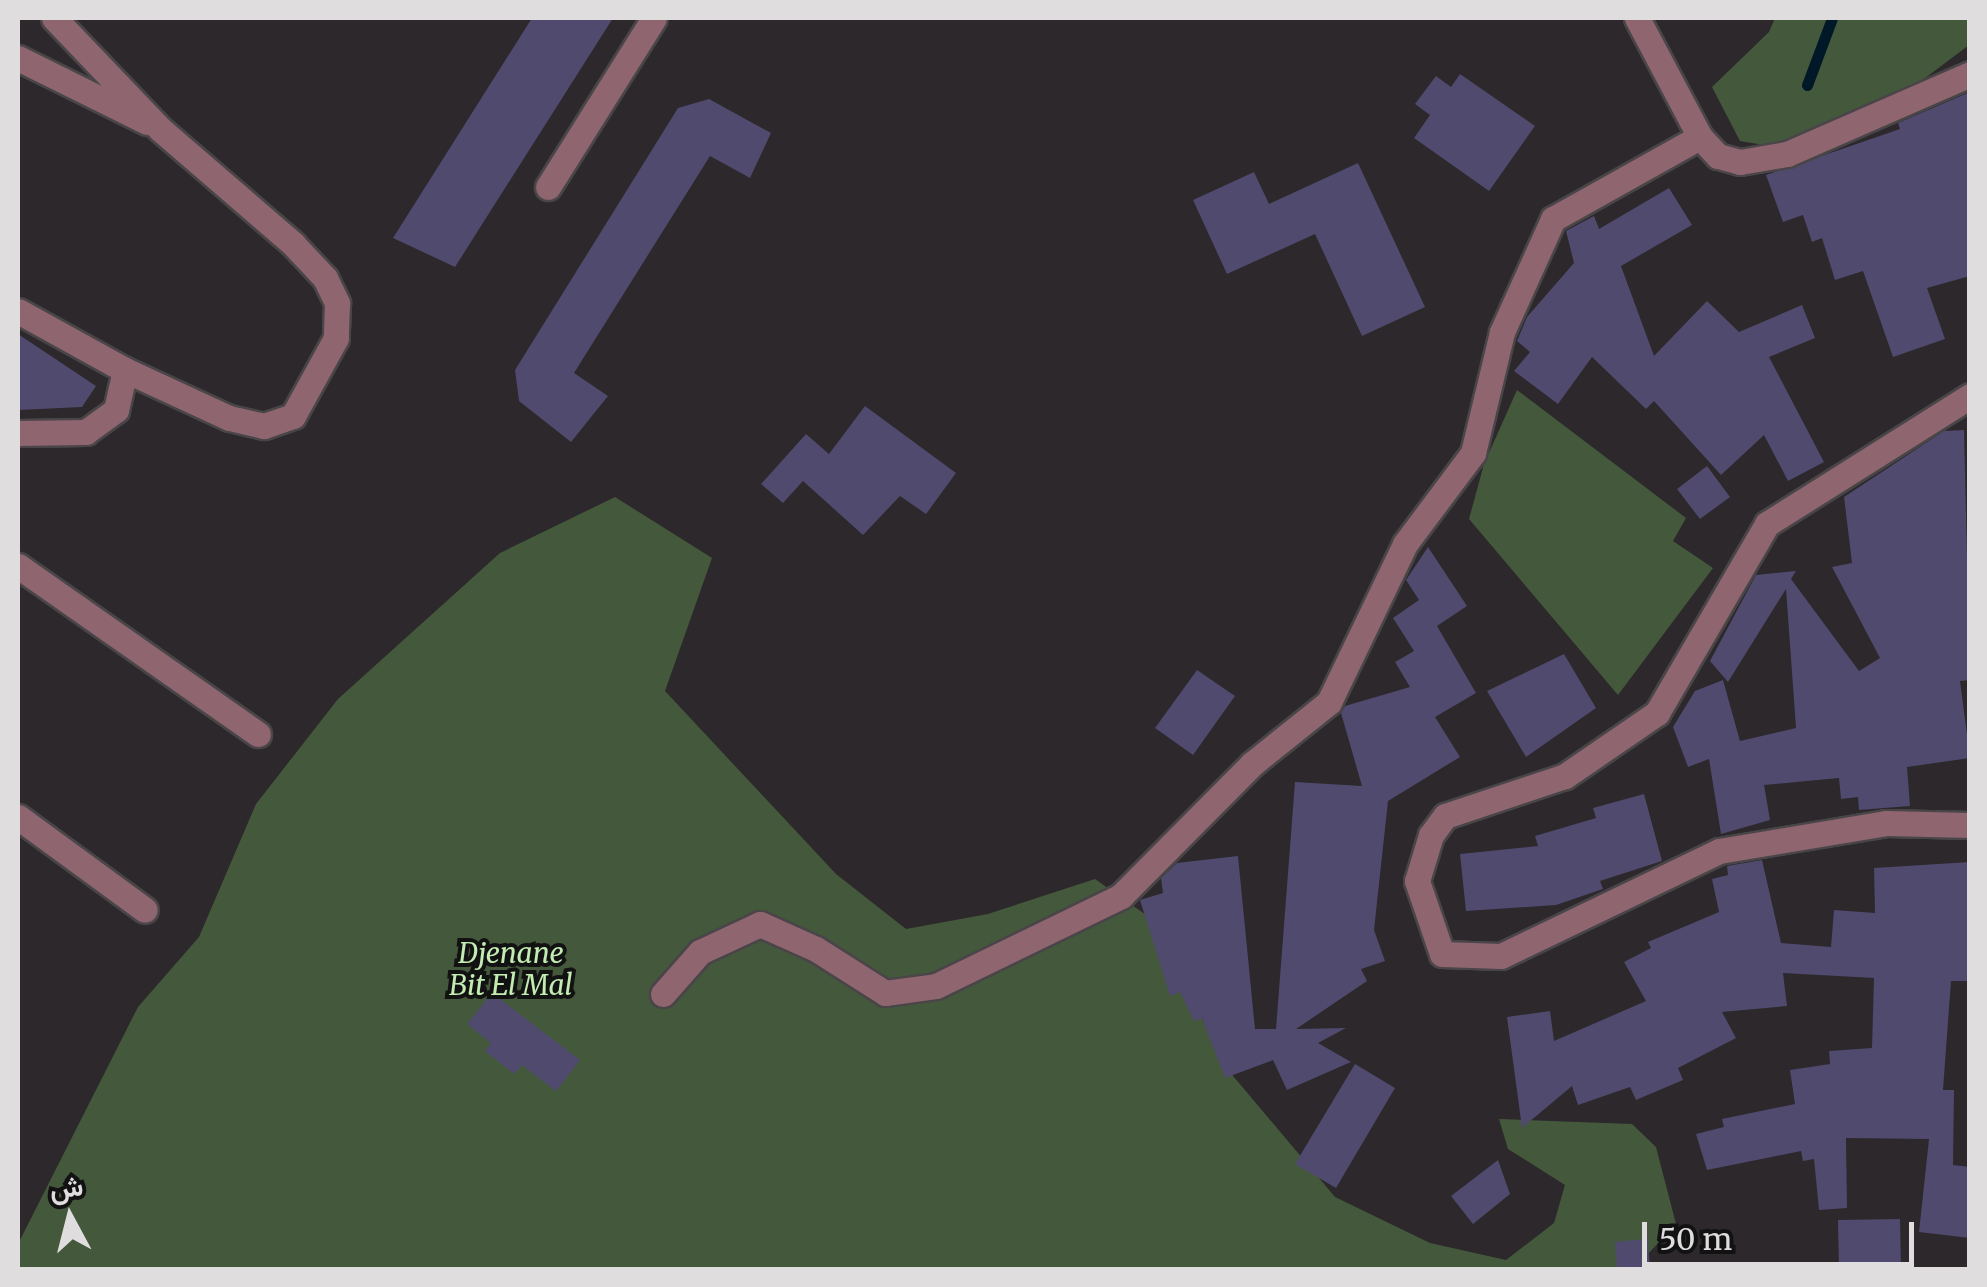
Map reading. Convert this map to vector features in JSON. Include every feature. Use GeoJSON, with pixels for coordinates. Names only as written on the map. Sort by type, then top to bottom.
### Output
{"type":"FeatureCollection","features":[{"type":"Feature","properties":{"kind":"street"},"geometry":{"type":"LineString","coordinates":[[18,311],[125,370],[229,418],[264,426],[294,416],[336,338],[336,304],[325,278],[160,129],[54,18]]}},
{"type":"Feature","properties":{"kind":"street"},"geometry":{"type":"LineString","coordinates":[[548,188],[654,18]]}},
{"type":"Feature","properties":{"kind":"street"},"geometry":{"type":"LineString","coordinates":[[1637,18],[1700,137],[1718,156],[1740,162],[1787,154],[1970,74]]}},
{"type":"Feature","properties":{"kind":"street"},"geometry":{"type":"LineString","coordinates":[[18,58],[160,129]]}},
{"type":"Feature","properties":{"kind":"street"},"geometry":{"type":"LineString","coordinates":[[662,994],[700,952],[760,924],[816,948],[884,993],[936,986],[1121,896],[1252,764],[1329,702],[1405,544],[1473,453],[1502,332],[1552,219],[1700,137]]}},
{"type":"Feature","properties":{"kind":"street"},"geometry":{"type":"LineString","coordinates":[[18,434],[86,432],[116,410],[125,370]]}},
{"type":"Feature","properties":{"kind":"street"},"geometry":{"type":"LineString","coordinates":[[1970,396],[1767,524],[1657,713],[1565,776],[1445,816],[1431,835],[1417,882],[1442,954],[1501,956],[1719,851],[1886,823],[1970,825]]}},
{"type":"Feature","properties":{"kind":"street"},"geometry":{"type":"LineString","coordinates":[[18,566],[258,734]]}},
{"type":"Feature","properties":{"kind":"street"},"geometry":{"type":"LineString","coordinates":[[18,817],[145,910]]}},
{"type":"Feature","properties":{"kind":"green space"},"geometry":{"type":"Polygon","coordinates":[[[1775,18],[1969,18],[1969,45],[1904,94],[1794,150],[1740,141],[1712,87],[1769,32],[1775,18]]]}},
{"type":"Feature","properties":{"kind":"green space"},"geometry":{"type":"Polygon","coordinates":[[[1517,390],[1686,518],[1673,541],[1713,568],[1618,695],[1469,519],[1484,464],[1517,390]]]}},
{"type":"Feature","properties":{"kind":"green space","name":"Djenane Bit El Mal"},"geometry":{"type":"Polygon","coordinates":[[[615,497],[712,558],[665,691],[836,874],[906,929],[988,914],[1095,879],[1159,924],[1223,1064],[1335,1197],[1430,1243],[1506,1260],[1554,1223],[1565,1185],[1508,1149],[1499,1119],[1632,1124],[1656,1147],[1676,1224],[1633,1270],[18,1270],[18,1244],[138,1007],[199,937],[256,804],[338,699],[500,553],[615,497]]]}},
{"type":"Feature","properties":{"kind":"building"},"geometry":{"type":"Polygon","coordinates":[[[532,18],[613,18],[455,267],[393,238],[532,18]]]}},
{"type":"Feature","properties":{"kind":"building"},"geometry":{"type":"Polygon","coordinates":[[[1460,74],[1535,126],[1489,191],[1414,138],[1430,115],[1415,104],[1436,76],[1451,87],[1460,74]]]}},
{"type":"Feature","properties":{"kind":"building"},"geometry":{"type":"Polygon","coordinates":[[[1970,92],[1970,276],[1927,288],[1945,339],[1893,357],[1863,271],[1835,280],[1822,238],[1812,242],[1803,215],[1783,222],[1766,175],[1900,129],[1898,123],[1970,92]]]}},
{"type":"Feature","properties":{"kind":"building"},"geometry":{"type":"Polygon","coordinates":[[[709,99],[771,133],[750,178],[710,156],[574,373],[608,396],[571,442],[519,401],[515,370],[678,108],[709,99]]]}},
{"type":"Feature","properties":{"kind":"building"},"geometry":{"type":"Polygon","coordinates":[[[1358,163],[1425,307],[1362,336],[1315,234],[1227,274],[1193,200],[1254,172],[1269,204],[1358,163]]]}},
{"type":"Feature","properties":{"kind":"building"},"geometry":{"type":"Polygon","coordinates":[[[1669,188],[1692,225],[1621,266],[1654,356],[1707,301],[1739,332],[1802,305],[1815,338],[1769,357],[1824,462],[1788,481],[1764,435],[1721,475],[1654,401],[1646,409],[1592,357],[1558,404],[1514,371],[1530,352],[1517,341],[1527,317],[1574,263],[1566,231],[1594,216],[1599,229],[1669,188]]]}},
{"type":"Feature","properties":{"kind":"building"},"geometry":{"type":"Polygon","coordinates":[[[18,334],[96,386],[82,407],[18,410],[18,334]]]}},
{"type":"Feature","properties":{"kind":"building"},"geometry":{"type":"Polygon","coordinates":[[[865,406],[956,473],[926,514],[900,496],[863,535],[803,481],[783,503],[761,484],[806,434],[829,454],[865,406]]]}},
{"type":"Feature","properties":{"kind":"building"},"geometry":{"type":"Polygon","coordinates":[[[1964,430],[1970,680],[1960,681],[1970,758],[1907,767],[1910,806],[1859,810],[1858,797],[1841,799],[1839,778],[1764,785],[1770,820],[1721,834],[1709,759],[1688,767],[1673,727],[1695,691],[1723,680],[1740,741],[1796,728],[1786,589],[1728,682],[1710,661],[1756,575],[1796,571],[1791,579],[1859,671],[1880,658],[1832,567],[1852,563],[1844,497],[1944,431],[1964,430]]]}},
{"type":"Feature","properties":{"kind":"building"},"geometry":{"type":"Polygon","coordinates":[[[1707,466],[1730,497],[1700,519],[1677,489],[1707,466]]]}},
{"type":"Feature","properties":{"kind":"building"},"geometry":{"type":"Polygon","coordinates":[[[1428,547],[1467,606],[1437,626],[1476,693],[1435,717],[1460,757],[1388,801],[1374,930],[1385,961],[1361,969],[1367,981],[1296,1029],[1346,1028],[1318,1043],[1351,1062],[1287,1090],[1273,1060],[1225,1078],[1202,1018],[1194,1021],[1180,992],[1170,996],[1140,900],[1163,893],[1161,878],[1177,863],[1238,856],[1255,1029],[1276,1029],[1295,782],[1362,786],[1341,713],[1345,706],[1410,687],[1395,662],[1414,651],[1393,618],[1419,600],[1406,580],[1428,547]]]}},
{"type":"Feature","properties":{"kind":"building"},"geometry":{"type":"Polygon","coordinates":[[[1564,654],[1596,708],[1526,757],[1487,691],[1564,654]]]}},
{"type":"Feature","properties":{"kind":"building"},"geometry":{"type":"Polygon","coordinates":[[[1197,670],[1235,696],[1193,755],[1155,728],[1197,670]]]}},
{"type":"Feature","properties":{"kind":"building"},"geometry":{"type":"Polygon","coordinates":[[[1644,794],[1662,861],[1600,881],[1603,889],[1556,905],[1466,911],[1460,854],[1538,846],[1535,836],[1596,818],[1593,808],[1644,794]]]}},
{"type":"Feature","properties":{"kind":"building"},"geometry":{"type":"Polygon","coordinates":[[[1762,860],[1781,943],[1831,947],[1834,910],[1875,913],[1874,868],[1970,862],[1970,981],[1951,981],[1943,1090],[1954,1090],[1953,1165],[1970,1167],[1970,1238],[1919,1232],[1929,1139],[1846,1138],[1847,1208],[1819,1210],[1814,1159],[1803,1161],[1801,1151],[1707,1170],[1696,1134],[1724,1127],[1722,1119],[1795,1104],[1790,1070],[1830,1064],[1829,1051],[1872,1048],[1874,978],[1783,973],[1787,1006],[1722,1012],[1736,1038],[1678,1068],[1683,1080],[1636,1100],[1630,1087],[1578,1105],[1572,1086],[1522,1128],[1507,1017],[1550,1011],[1554,1041],[1646,1001],[1624,962],[1651,948],[1648,942],[1719,912],[1712,879],[1728,875],[1727,866],[1762,860]]]}},
{"type":"Feature","properties":{"kind":"building"},"geometry":{"type":"Polygon","coordinates":[[[492,993],[580,1060],[556,1091],[522,1065],[514,1074],[485,1051],[491,1043],[467,1024],[492,993]]]}},
{"type":"Feature","properties":{"kind":"building"},"geometry":{"type":"Polygon","coordinates":[[[1355,1064],[1395,1088],[1336,1188],[1295,1164],[1355,1064]]]}},
{"type":"Feature","properties":{"kind":"building"},"geometry":{"type":"Polygon","coordinates":[[[1498,1160],[1510,1194],[1473,1224],[1451,1196],[1498,1160]]]}},
{"type":"Feature","properties":{"kind":"building"},"geometry":{"type":"Polygon","coordinates":[[[1900,1219],[1901,1270],[1839,1270],[1838,1220],[1900,1219]]]}},
{"type":"Feature","properties":{"kind":"building"},"geometry":{"type":"Polygon","coordinates":[[[1648,1239],[1650,1270],[1617,1270],[1615,1242],[1648,1239]]]}},
{"type":"Feature","properties":{"kind":"waterway"},"geometry":{"type":"LineString","coordinates":[[1807,85],[1832,18]]}}]}
